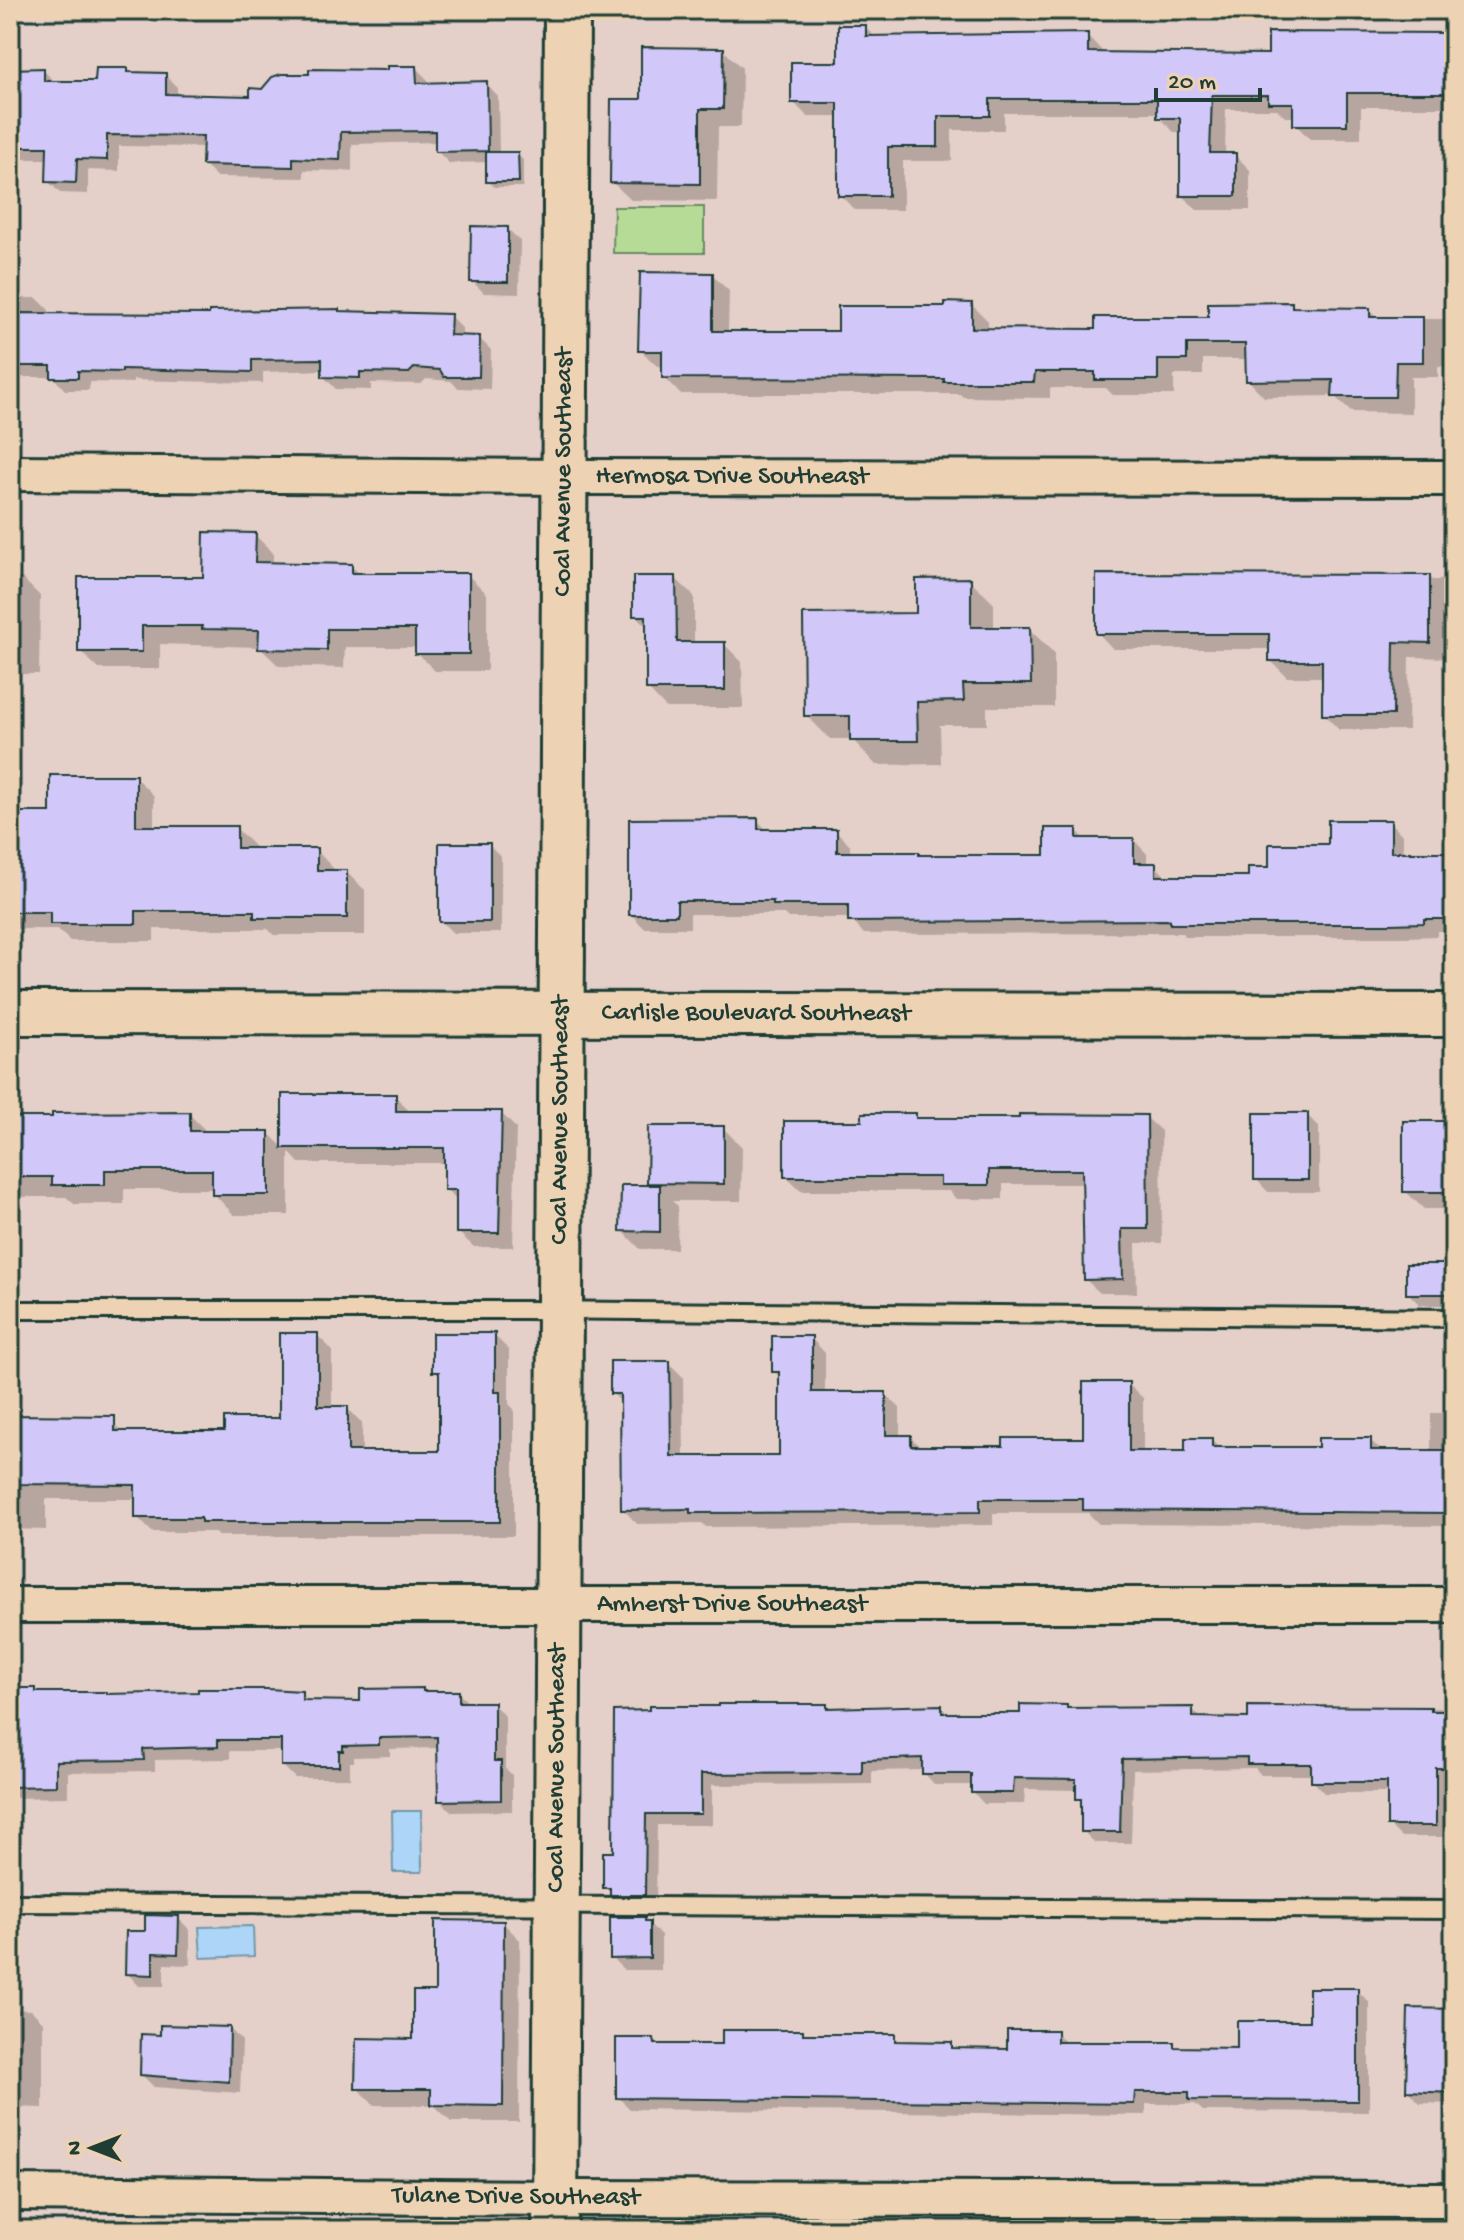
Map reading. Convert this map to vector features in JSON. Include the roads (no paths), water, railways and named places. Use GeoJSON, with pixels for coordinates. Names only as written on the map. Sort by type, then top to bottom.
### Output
{"type":"FeatureCollection","features":[{"type":"Feature","properties":{"kind":"main road","name":"Coal Avenue Southeast"},"geometry":{"type":"LineString","coordinates":[[555,2214],[567,10]]}},
{"type":"Feature","properties":{"kind":"street","name":"Hermosa Drive Southeast"},"geometry":{"type":"LineString","coordinates":[[10,473],[1454,478]]}},
{"type":"Feature","properties":{"kind":"street","name":"Carlisle Boulevard Southeast"},"geometry":{"type":"LineString","coordinates":[[10,1013],[1454,1015]]}},
{"type":"Feature","properties":{"kind":"street","name":"Amherst Drive Southeast"},"geometry":{"type":"LineString","coordinates":[[10,1605],[1454,1605]]}},
{"type":"Feature","properties":{"kind":"street","name":"Tulane Drive Southeast"},"geometry":{"type":"LineString","coordinates":[[10,2193],[555,2214],[1454,2200]]}},
{"type":"Feature","properties":{"kind":"lane"},"geometry":{"type":"LineString","coordinates":[[10,1310],[559,1310],[1454,1318]]}},
{"type":"Feature","properties":{"kind":"lane"},"geometry":{"type":"LineString","coordinates":[[10,1903],[1454,1910]]}},
{"type":"Feature","properties":{"kind":"water"},"geometry":{"type":"Polygon","coordinates":[[[392,1811],[421,1811],[422,1872],[393,1872],[392,1811]]]}},
{"type":"Feature","properties":{"kind":"water"},"geometry":{"type":"Polygon","coordinates":[[[253,1926],[254,1956],[201,1958],[199,1927],[253,1926]]]}}]}
